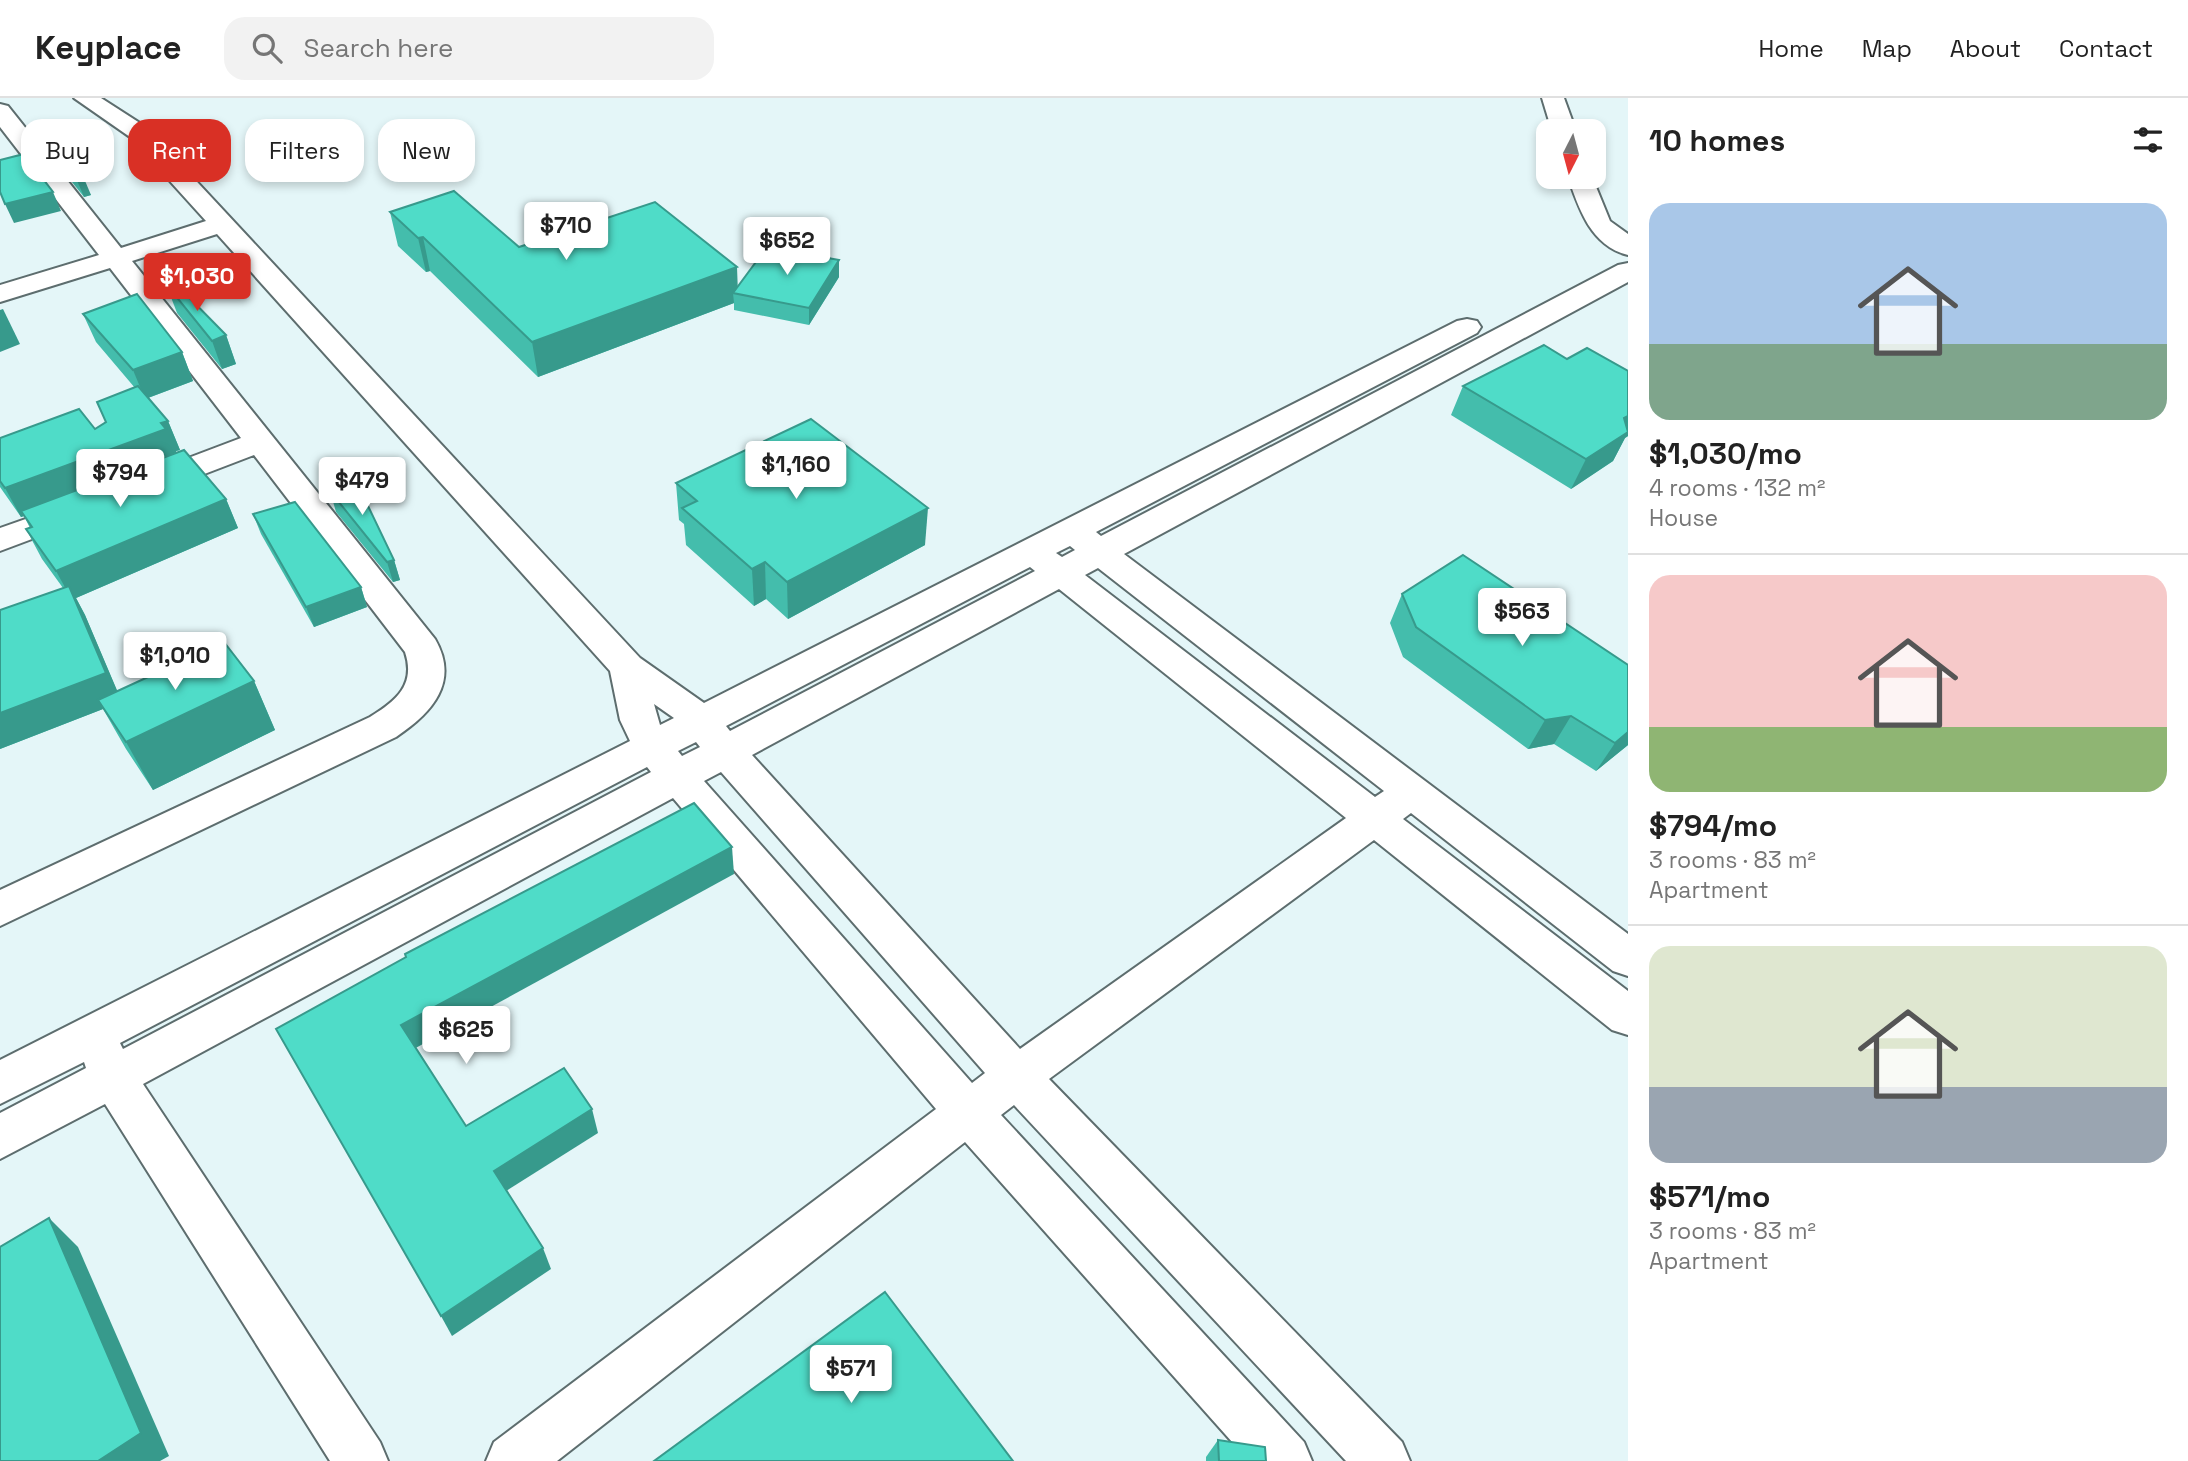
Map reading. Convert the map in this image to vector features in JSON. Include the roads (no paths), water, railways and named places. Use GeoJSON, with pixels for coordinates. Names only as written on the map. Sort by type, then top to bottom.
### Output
{"type":"FeatureCollection","features":[{"type":"Feature","properties":{"kind":"street"},"geometry":{"type":"LineString","coordinates":[[85,98],[138,132],[627,667],[680,702],[1017,1077],[1382,1461]]}},
{"type":"Feature","properties":{"kind":"street"},"geometry":{"type":"LineString","coordinates":[[1553,98],[1560,119]]}},
{"type":"Feature","properties":{"kind":"street"},"geometry":{"type":"LineString","coordinates":[[0,909],[383,727],[401,717],[424,690],[428,675],[428,661],[422,648],[2,117]]}},
{"type":"Feature","properties":{"kind":"street"},"geometry":{"type":"LineString","coordinates":[[0,1137],[103,1056],[1085,542],[1627,252],[1599,225],[1585,189]]}},
{"type":"Feature","properties":{"kind":"street"},"geometry":{"type":"LineString","coordinates":[[0,294],[224,224]]}},
{"type":"Feature","properties":{"kind":"street"},"geometry":{"type":"LineString","coordinates":[[0,540],[259,442]]}},
{"type":"Feature","properties":{"kind":"street"},"geometry":{"type":"LineString","coordinates":[[1085,542],[1393,806],[1628,1016]]}},
{"type":"Feature","properties":{"kind":"street"},"geometry":{"type":"LineString","coordinates":[[1046,562],[1393,806],[1628,958]]}},
{"type":"Feature","properties":{"kind":"street"},"geometry":{"type":"LineString","coordinates":[[627,667],[639,720],[665,762],[968,1112],[1285,1461]]}},
{"type":"Feature","properties":{"kind":"street"},"geometry":{"type":"LineString","coordinates":[[513,1461],[968,1112],[1393,806]]}},
{"type":"Feature","properties":{"kind":"street"},"geometry":{"type":"LineString","coordinates":[[0,1083],[103,1056]]}},
{"type":"Feature","properties":{"kind":"street"},"geometry":{"type":"LineString","coordinates":[[103,1056],[361,1461]]}}]}
